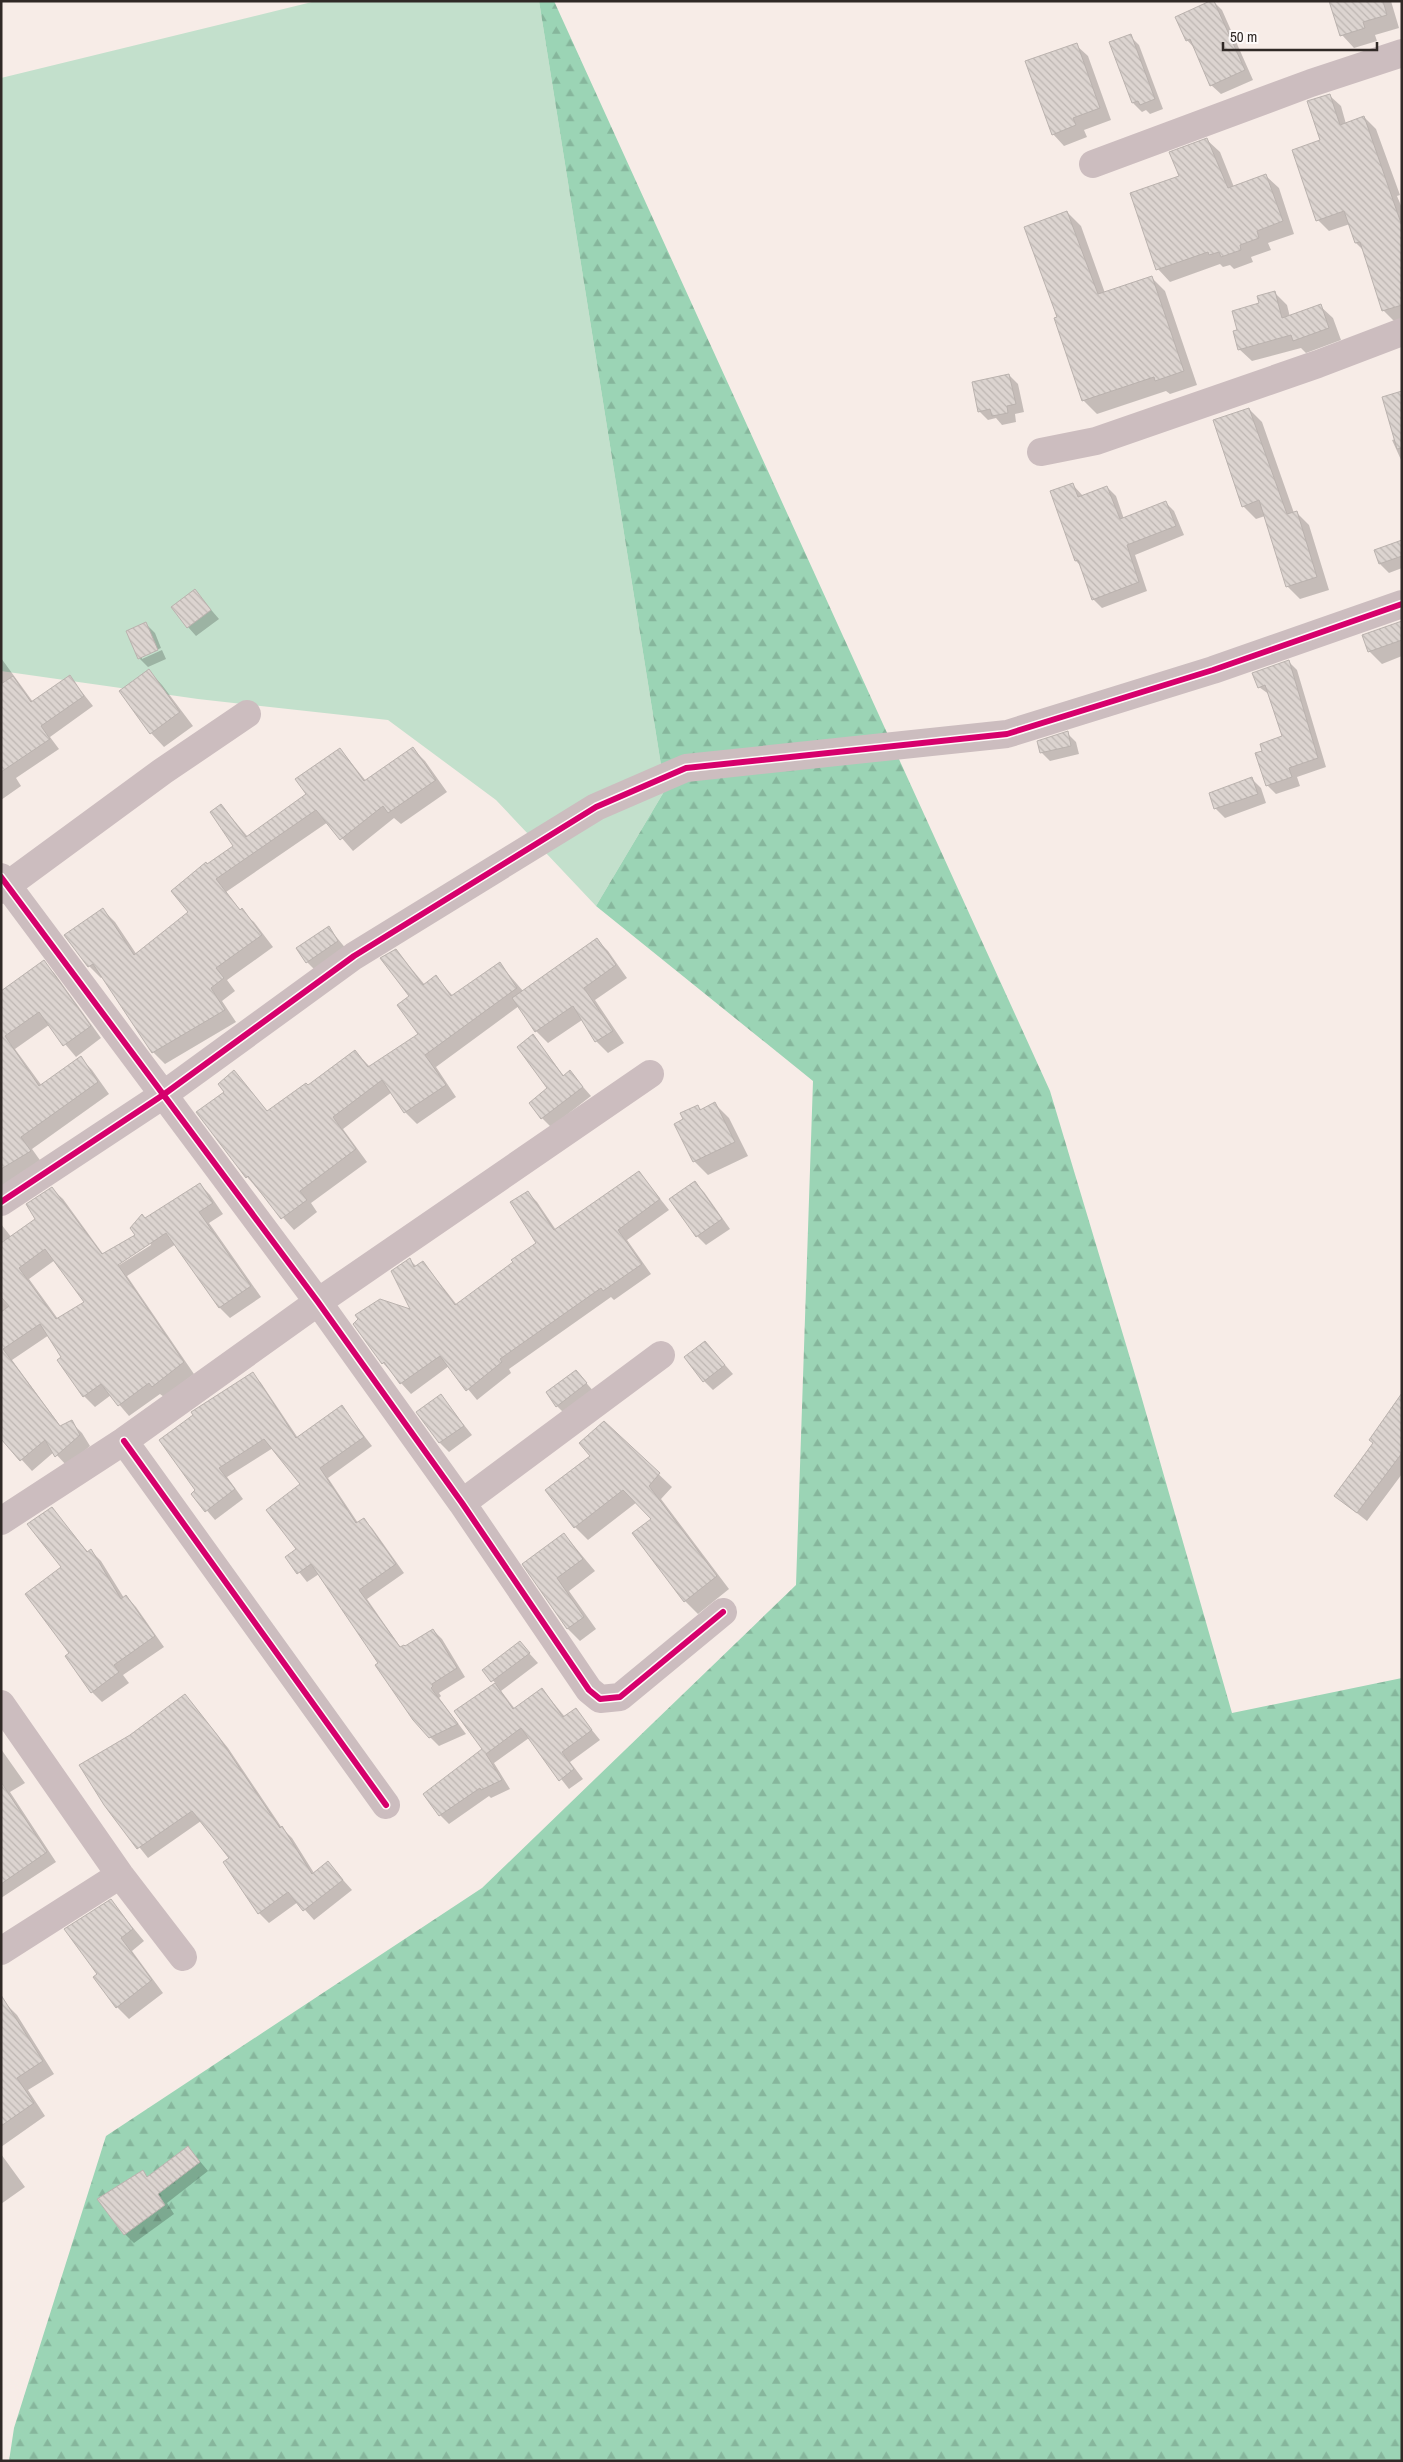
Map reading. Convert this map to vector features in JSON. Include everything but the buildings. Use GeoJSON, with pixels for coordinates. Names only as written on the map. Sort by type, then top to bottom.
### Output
{"type":"FeatureCollection","features":[{"type":"Feature","properties":{"kind":"street"},"geometry":{"type":"LineString","coordinates":[[1092,164],[1311,83],[1402,53]]}},
{"type":"Feature","properties":{"kind":"street"},"geometry":{"type":"LineString","coordinates":[[1041,452],[1096,441],[1318,364],[1402,332]]}},
{"type":"Feature","properties":{"kind":"street"},"geometry":{"type":"LineString","coordinates":[[1,1202],[163,1095],[362,951],[596,808],[686,768],[1007,734],[1213,670],[1402,604]]}},
{"type":"Feature","properties":{"kind":"street"},"geometry":{"type":"LineString","coordinates":[[246,714],[3,884],[318,1302],[462,1503],[589,1690],[600,1699],[620,1697],[723,1612]]}},
{"type":"Feature","properties":{"kind":"street"},"geometry":{"type":"LineString","coordinates":[[1,1521],[124,1441],[318,1302],[650,1074]]}},
{"type":"Feature","properties":{"kind":"street"},"geometry":{"type":"LineString","coordinates":[[462,1503],[661,1355]]}},
{"type":"Feature","properties":{"kind":"street"},"geometry":{"type":"LineString","coordinates":[[124,1441],[386,1805]]}},
{"type":"Feature","properties":{"kind":"street"},"geometry":{"type":"LineString","coordinates":[[1,1704],[120,1875],[183,1957]]}},
{"type":"Feature","properties":{"kind":"street"},"geometry":{"type":"LineString","coordinates":[[1,1951],[120,1875]]}},
{"type":"Feature","properties":{"kind":"green space"},"geometry":{"type":"Polygon","coordinates":[[[316,1],[539,1],[665,790],[596,906],[496,800],[388,720],[198,699],[1,671],[1,78],[316,1]]]}},
{"type":"Feature","properties":{"kind":"green space"},"geometry":{"type":"Polygon","coordinates":[[[539,1],[554,1],[1050,1091],[1136,1378],[1232,1713],[1402,1678],[1402,2461],[9,2461],[14,2428],[106,2136],[482,1888],[796,1585],[813,1081],[596,906],[665,790],[539,1]]]}},
{"type":"Feature","properties":{"kind":"cycle path"},"geometry":{"type":"LineString","coordinates":[[1,1202],[163,1095],[354,956],[596,807],[686,768],[1007,734],[1213,670],[1402,604]]}},
{"type":"Feature","properties":{"kind":"cycle path"},"geometry":{"type":"LineString","coordinates":[[1,877],[318,1302],[462,1503],[589,1690],[600,1699],[620,1697],[723,1612]]}},
{"type":"Feature","properties":{"kind":"cycle path"},"geometry":{"type":"LineString","coordinates":[[124,1441],[386,1805]]}}]}
